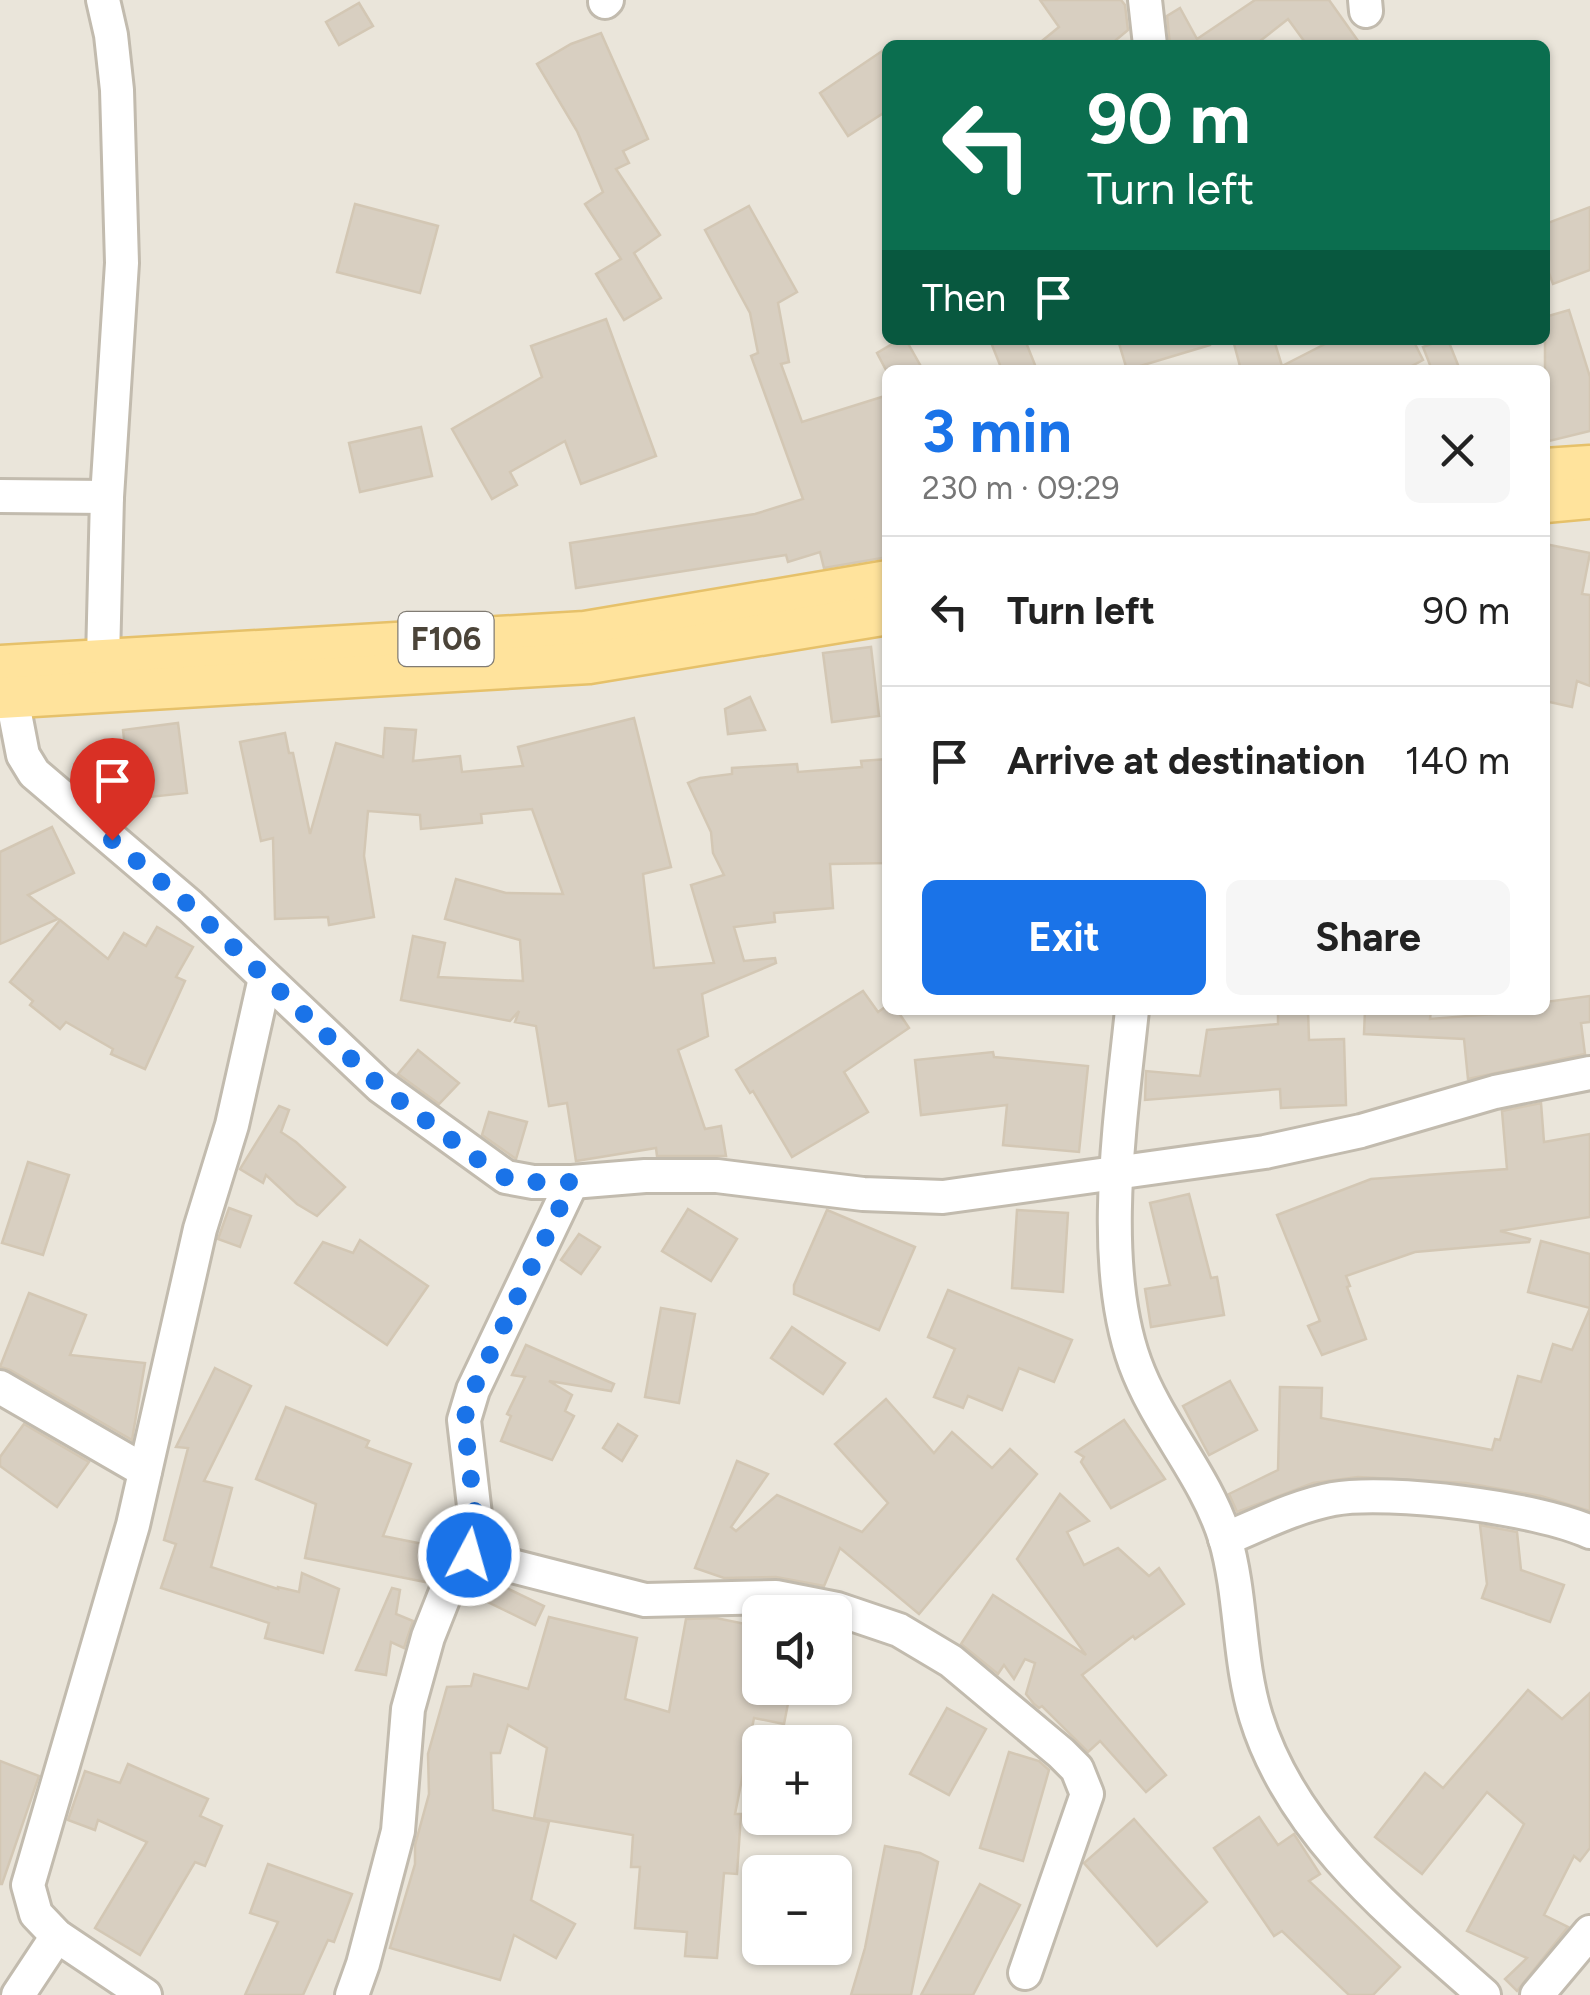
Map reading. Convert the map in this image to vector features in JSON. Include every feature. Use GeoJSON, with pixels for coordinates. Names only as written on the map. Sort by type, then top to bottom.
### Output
{"type":"FeatureCollection","features":[{"type":"Feature","properties":{"kind":"main road"},"geometry":{"type":"LineString","coordinates":[[1550,469],[1590,466]]}},
{"type":"Feature","properties":{"kind":"main road"},"geometry":{"type":"LineString","coordinates":[[1550,502],[1590,498]]}},
{"type":"Feature","properties":{"kind":"main road","name":"F106"},"geometry":{"type":"LineString","coordinates":[[4,687],[102,658],[586,632],[882,583]]}},
{"type":"Feature","properties":{"kind":"main road","name":"F106"},"geometry":{"type":"LineString","coordinates":[[4,687],[589,663],[882,615]]}},
{"type":"Feature","properties":{"kind":"street"},"geometry":{"type":"LineString","coordinates":[[102,658],[107,497],[122,263],[116,90],[103,0]]}},
{"type":"Feature","properties":{"kind":"street"},"geometry":{"type":"LineString","coordinates":[[1145,0],[1149,40]]}},
{"type":"Feature","properties":{"kind":"street"},"geometry":{"type":"LineString","coordinates":[[0,496],[107,497]]}},
{"type":"Feature","properties":{"kind":"street"},"geometry":{"type":"LineString","coordinates":[[4,687],[23,756],[34,773],[190,906],[380,1086],[506,1178],[572,1182],[717,1176],[863,1194],[943,1197],[1265,1152],[1361,1131],[1495,1092],[1590,1073]]}},
{"type":"Feature","properties":{"kind":"street"},"geometry":{"type":"LineString","coordinates":[[146,1995],[57,1936],[36,1914],[28,1886],[133,1526],[200,1229],[232,1125],[265,978]]}},
{"type":"Feature","properties":{"kind":"street"},"geometry":{"type":"LineString","coordinates":[[1131,1015],[1115,1174],[1123,1325],[1136,1367],[1208,1492],[1225,1540],[1256,1716],[1280,1777],[1340,1858],[1410,1929],[1484,1995]]}},
{"type":"Feature","properties":{"kind":"street"},"geometry":{"type":"LineString","coordinates":[[352,1995],[398,1830],[408,1709],[428,1638],[446,1589],[469,1555],[476,1523],[464,1420],[473,1390],[572,1182]]}},
{"type":"Feature","properties":{"kind":"street"},"geometry":{"type":"LineString","coordinates":[[0,1388],[145,1470]]}},
{"type":"Feature","properties":{"kind":"street"},"geometry":{"type":"LineString","coordinates":[[1225,1540],[1332,1499],[1395,1495],[1498,1509],[1590,1532]]}},
{"type":"Feature","properties":{"kind":"street"},"geometry":{"type":"LineString","coordinates":[[469,1555],[646,1600],[776,1597],[837,1609],[899,1630],[950,1661],[1077,1768],[1087,1794],[1025,1973]]}},
{"type":"Feature","properties":{"kind":"street"},"geometry":{"type":"LineString","coordinates":[[1537,1995],[1590,1933]]}},
{"type":"Feature","properties":{"kind":"street"},"geometry":{"type":"LineString","coordinates":[[18,1995],[57,1936]]}},
{"type":"Feature","properties":{"kind":"shaded area"},"geometry":{"type":"Polygon","coordinates":[[[0,0],[1590,0],[1590,1995],[0,1995],[0,0]]]}},
{"type":"Feature","properties":{"kind":"building"},"geometry":{"type":"Polygon","coordinates":[[[1040,0],[1121,0],[1125,5],[1128,30],[1116,40],[1043,40],[1059,27],[1040,0]]]}},
{"type":"Feature","properties":{"kind":"building"},"geometry":{"type":"Polygon","coordinates":[[[1255,0],[1329,0],[1357,40],[1303,40],[1288,19],[1261,40],[1169,40],[1167,16],[1180,8],[1197,39],[1255,0]]]}},
{"type":"Feature","properties":{"kind":"building"},"geometry":{"type":"Polygon","coordinates":[[[359,3],[373,26],[339,45],[326,22],[359,3]]]}},
{"type":"Feature","properties":{"kind":"building"},"geometry":{"type":"Polygon","coordinates":[[[601,33],[648,139],[623,151],[629,163],[616,169],[660,235],[634,253],[661,298],[624,320],[596,274],[621,259],[585,204],[603,192],[577,131],[537,64],[571,44],[601,33]]]}},
{"type":"Feature","properties":{"kind":"building"},"geometry":{"type":"Polygon","coordinates":[[[882,51],[882,114],[848,136],[820,93],[882,51]]]}},
{"type":"Feature","properties":{"kind":"building"},"geometry":{"type":"Polygon","coordinates":[[[355,204],[438,226],[420,293],[337,272],[355,204]]]}},
{"type":"Feature","properties":{"kind":"building"},"geometry":{"type":"Polygon","coordinates":[[[749,206],[797,292],[778,303],[789,362],[781,364],[802,422],[882,397],[882,558],[824,568],[820,552],[788,562],[786,555],[576,588],[570,543],[755,514],[803,499],[751,356],[758,353],[750,313],[705,230],[749,206]]]}},
{"type":"Feature","properties":{"kind":"building"},"geometry":{"type":"Polygon","coordinates":[[[1590,207],[1590,270],[1553,284],[1550,222],[1590,207]]]}},
{"type":"Feature","properties":{"kind":"building"},"geometry":{"type":"Polygon","coordinates":[[[1569,310],[1590,377],[1590,431],[1550,441],[1550,365],[1545,365],[1545,345],[1550,345],[1550,316],[1569,310]]]}},
{"type":"Feature","properties":{"kind":"building"},"geometry":{"type":"Polygon","coordinates":[[[606,319],[656,456],[581,484],[565,441],[510,472],[517,485],[492,499],[452,429],[542,377],[531,346],[606,319]]]}},
{"type":"Feature","properties":{"kind":"building"},"geometry":{"type":"Polygon","coordinates":[[[891,345],[909,345],[920,365],[883,365],[877,353],[891,345]]]}},
{"type":"Feature","properties":{"kind":"building"},"geometry":{"type":"Polygon","coordinates":[[[992,345],[1027,345],[1035,365],[1000,365],[992,345]]]}},
{"type":"Feature","properties":{"kind":"building"},"geometry":{"type":"Polygon","coordinates":[[[1120,345],[1210,345],[1144,365],[1126,365],[1120,345]]]}},
{"type":"Feature","properties":{"kind":"building"},"geometry":{"type":"Polygon","coordinates":[[[1234,345],[1276,345],[1282,365],[1240,365],[1234,345]]]}},
{"type":"Feature","properties":{"kind":"building"},"geometry":{"type":"Polygon","coordinates":[[[1323,345],[1416,345],[1423,360],[1414,365],[1284,365],[1323,345]]]}},
{"type":"Feature","properties":{"kind":"building"},"geometry":{"type":"Polygon","coordinates":[[[1450,345],[1458,365],[1430,365],[1423,347],[1450,345]]]}},
{"type":"Feature","properties":{"kind":"building"},"geometry":{"type":"Polygon","coordinates":[[[421,427],[432,476],[360,492],[349,443],[421,427]]]}},
{"type":"Feature","properties":{"kind":"building"},"geometry":{"type":"Polygon","coordinates":[[[1550,545],[1590,553],[1582,594],[1590,595],[1590,686],[1577,681],[1572,707],[1550,702],[1550,545]]]}},
{"type":"Feature","properties":{"kind":"building"},"geometry":{"type":"Polygon","coordinates":[[[871,647],[879,716],[832,722],[823,653],[871,647]]]}},
{"type":"Feature","properties":{"kind":"building"},"geometry":{"type":"Polygon","coordinates":[[[750,697],[765,730],[728,734],[725,709],[750,697]]]}},
{"type":"Feature","properties":{"kind":"building"},"geometry":{"type":"Polygon","coordinates":[[[634,718],[671,867],[643,874],[654,968],[714,963],[691,885],[724,875],[713,853],[711,832],[688,783],[732,774],[732,768],[797,764],[798,772],[862,767],[861,761],[882,759],[882,863],[830,864],[833,908],[774,913],[775,922],[734,927],[744,961],[775,958],[776,963],[702,994],[708,1036],[678,1050],[705,1129],[721,1126],[726,1156],[657,1156],[656,1148],[576,1161],[567,1103],[549,1106],[536,1026],[515,1022],[519,1011],[510,1021],[401,1000],[413,936],[445,943],[438,977],[523,981],[520,940],[445,919],[456,879],[506,893],[563,894],[532,809],[481,814],[482,823],[421,829],[420,815],[368,811],[364,856],[374,917],[329,925],[328,917],[275,919],[273,838],[261,841],[240,742],[285,733],[310,834],[336,743],[383,757],[385,728],[416,730],[413,761],[460,756],[462,772],[523,766],[518,747],[634,718]]]}},
{"type":"Feature","properties":{"kind":"building"},"geometry":{"type":"Polygon","coordinates":[[[178,723],[187,793],[131,799],[123,730],[178,723]]]}},
{"type":"Feature","properties":{"kind":"building"},"geometry":{"type":"Polygon","coordinates":[[[52,827],[74,873],[28,895],[58,919],[0,944],[0,852],[52,827]]]}},
{"type":"Feature","properties":{"kind":"building"},"geometry":{"type":"Polygon","coordinates":[[[60,920],[108,959],[124,933],[146,946],[157,927],[193,947],[176,977],[185,981],[145,1069],[111,1054],[113,1049],[66,1022],[60,1029],[30,1005],[33,1001],[10,982],[60,920]]]}},
{"type":"Feature","properties":{"kind":"building"},"geometry":{"type":"Polygon","coordinates":[[[863,991],[878,1012],[882,1009],[882,1015],[900,1015],[909,1028],[844,1072],[868,1112],[792,1157],[736,1070],[863,991]]]}},
{"type":"Feature","properties":{"kind":"building"},"geometry":{"type":"Polygon","coordinates":[[[1590,996],[1590,1022],[1581,1023],[1585,1054],[1468,1079],[1464,1039],[1364,1034],[1365,1015],[1430,1015],[1430,1019],[1550,1015],[1550,1001],[1590,996]]]}},
{"type":"Feature","properties":{"kind":"building"},"geometry":{"type":"Polygon","coordinates":[[[1278,1015],[1308,1015],[1309,1040],[1344,1039],[1346,1105],[1281,1108],[1280,1089],[1145,1100],[1146,1071],[1200,1076],[1207,1030],[1278,1024],[1278,1015]]]}},
{"type":"Feature","properties":{"kind":"building"},"geometry":{"type":"Polygon","coordinates":[[[418,1050],[459,1083],[439,1104],[398,1074],[418,1050]]]}},
{"type":"Feature","properties":{"kind":"building"},"geometry":{"type":"Polygon","coordinates":[[[993,1052],[994,1057],[1088,1066],[1079,1152],[1003,1145],[1007,1105],[921,1115],[915,1060],[993,1052]]]}},
{"type":"Feature","properties":{"kind":"building"},"geometry":{"type":"Polygon","coordinates":[[[1541,1103],[1544,1142],[1590,1134],[1590,1217],[1500,1231],[1530,1239],[1529,1242],[1415,1252],[1346,1276],[1366,1339],[1322,1355],[1308,1326],[1320,1321],[1277,1215],[1371,1179],[1507,1169],[1502,1111],[1541,1103]]]}},
{"type":"Feature","properties":{"kind":"building"},"geometry":{"type":"Polygon","coordinates":[[[279,1106],[289,1110],[281,1132],[345,1187],[317,1216],[297,1204],[266,1175],[263,1183],[240,1169],[279,1106]]]}},
{"type":"Feature","properties":{"kind":"building"},"geometry":{"type":"Polygon","coordinates":[[[489,1112],[527,1122],[516,1159],[482,1135],[489,1112]]]}},
{"type":"Feature","properties":{"kind":"building"},"geometry":{"type":"Polygon","coordinates":[[[28,1162],[69,1175],[43,1255],[2,1243],[28,1162]]]}},
{"type":"Feature","properties":{"kind":"building"},"geometry":{"type":"Polygon","coordinates":[[[1189,1194],[1211,1278],[1217,1277],[1224,1315],[1151,1327],[1145,1289],[1170,1285],[1150,1203],[1189,1194]]]}},
{"type":"Feature","properties":{"kind":"building"},"geometry":{"type":"Polygon","coordinates":[[[229,1208],[251,1216],[240,1247],[218,1239],[229,1208]]]}},
{"type":"Feature","properties":{"kind":"building"},"geometry":{"type":"Polygon","coordinates":[[[688,1209],[737,1239],[711,1281],[662,1251],[688,1209]]]}},
{"type":"Feature","properties":{"kind":"building"},"geometry":{"type":"Polygon","coordinates":[[[827,1210],[915,1247],[879,1330],[794,1294],[794,1285],[827,1210]]]}},
{"type":"Feature","properties":{"kind":"building"},"geometry":{"type":"Polygon","coordinates":[[[1017,1210],[1068,1213],[1063,1292],[1012,1288],[1017,1210]]]}},
{"type":"Feature","properties":{"kind":"building"},"geometry":{"type":"Polygon","coordinates":[[[579,1234],[600,1247],[581,1274],[561,1260],[579,1234]]]}},
{"type":"Feature","properties":{"kind":"building"},"geometry":{"type":"Polygon","coordinates":[[[360,1240],[428,1286],[387,1345],[295,1283],[323,1242],[353,1253],[360,1240]]]}},
{"type":"Feature","properties":{"kind":"building"},"geometry":{"type":"Polygon","coordinates":[[[1541,1241],[1590,1254],[1590,1308],[1528,1292],[1541,1241]]]}},
{"type":"Feature","properties":{"kind":"building"},"geometry":{"type":"Polygon","coordinates":[[[948,1290],[1072,1340],[1054,1382],[1019,1368],[1002,1410],[968,1396],[963,1408],[934,1397],[955,1349],[928,1337],[948,1290]]]}},
{"type":"Feature","properties":{"kind":"building"},"geometry":{"type":"Polygon","coordinates":[[[29,1293],[86,1315],[70,1355],[145,1363],[132,1440],[0,1367],[29,1293]]]}},
{"type":"Feature","properties":{"kind":"building"},"geometry":{"type":"Polygon","coordinates":[[[661,1308],[695,1314],[679,1403],[645,1397],[661,1308]]]}},
{"type":"Feature","properties":{"kind":"building"},"geometry":{"type":"Polygon","coordinates":[[[1590,1308],[1590,1511],[1541,1496],[1466,1483],[1358,1477],[1313,1483],[1237,1512],[1229,1494],[1278,1470],[1280,1387],[1322,1388],[1321,1418],[1492,1450],[1495,1439],[1500,1440],[1518,1376],[1541,1382],[1553,1344],[1572,1350],[1590,1308]]]}},
{"type":"Feature","properties":{"kind":"building"},"geometry":{"type":"Polygon","coordinates":[[[792,1327],[845,1363],[823,1394],[771,1358],[792,1327]]]}},
{"type":"Feature","properties":{"kind":"building"},"geometry":{"type":"Polygon","coordinates":[[[526,1345],[614,1384],[611,1391],[549,1381],[572,1395],[565,1411],[574,1416],[552,1460],[501,1441],[511,1416],[507,1414],[525,1377],[512,1375],[526,1345]]]}},
{"type":"Feature","properties":{"kind":"building"},"geometry":{"type":"Polygon","coordinates":[[[215,1368],[251,1386],[204,1481],[232,1488],[211,1567],[278,1589],[299,1592],[302,1573],[339,1589],[323,1653],[265,1638],[269,1623],[161,1588],[176,1544],[164,1540],[188,1448],[176,1447],[215,1368]]]}},
{"type":"Feature","properties":{"kind":"building"},"geometry":{"type":"Polygon","coordinates":[[[1230,1381],[1257,1430],[1209,1455],[1183,1406],[1230,1381]]]}},
{"type":"Feature","properties":{"kind":"building"},"geometry":{"type":"Polygon","coordinates":[[[886,1399],[934,1453],[952,1432],[992,1468],[1010,1449],[1037,1474],[919,1614],[840,1548],[824,1586],[776,1577],[724,1578],[695,1568],[737,1461],[768,1474],[731,1527],[736,1531],[777,1495],[862,1532],[888,1503],[835,1444],[886,1399]]]}},
{"type":"Feature","properties":{"kind":"building"},"geometry":{"type":"Polygon","coordinates":[[[286,1407],[369,1441],[366,1447],[411,1464],[383,1536],[433,1546],[425,1582],[305,1558],[316,1504],[256,1479],[286,1407]]]}},
{"type":"Feature","properties":{"kind":"building"},"geometry":{"type":"Polygon","coordinates":[[[1124,1420],[1165,1479],[1111,1508],[1081,1462],[1084,1457],[1076,1452],[1124,1420]]]}},
{"type":"Feature","properties":{"kind":"building"},"geometry":{"type":"Polygon","coordinates":[[[24,1424],[89,1462],[57,1507],[0,1466],[0,1457],[24,1424]]]}},
{"type":"Feature","properties":{"kind":"building"},"geometry":{"type":"Polygon","coordinates":[[[618,1424],[637,1436],[622,1461],[603,1448],[618,1424]]]}},
{"type":"Feature","properties":{"kind":"building"},"geometry":{"type":"Polygon","coordinates":[[[1060,1494],[1089,1521],[1067,1532],[1084,1565],[1118,1548],[1149,1576],[1159,1568],[1184,1604],[1082,1675],[1166,1775],[1146,1792],[1100,1741],[1088,1752],[1042,1706],[1034,1704],[1026,1694],[1035,1663],[1025,1659],[1014,1679],[1004,1665],[998,1674],[961,1644],[993,1595],[1086,1655],[1017,1559],[1060,1494]]]}},
{"type":"Feature","properties":{"kind":"building"},"geometry":{"type":"Polygon","coordinates":[[[1480,1525],[1517,1532],[1521,1570],[1564,1585],[1550,1622],[1482,1598],[1487,1584],[1480,1525]]]}},
{"type":"Feature","properties":{"kind":"building"},"geometry":{"type":"Polygon","coordinates":[[[479,1578],[544,1606],[535,1625],[471,1594],[479,1578]]]}},
{"type":"Feature","properties":{"kind":"building"},"geometry":{"type":"Polygon","coordinates":[[[392,1588],[400,1590],[396,1614],[413,1621],[404,1648],[391,1642],[386,1675],[356,1670],[392,1588]]]}},
{"type":"Feature","properties":{"kind":"building"},"geometry":{"type":"Polygon","coordinates":[[[549,1617],[637,1638],[625,1699],[669,1712],[686,1619],[716,1618],[742,1623],[742,1705],[788,1705],[784,1724],[754,1718],[753,1725],[742,1725],[742,1779],[735,1814],[741,1814],[737,1874],[724,1873],[717,1958],[685,1956],[687,1932],[635,1928],[640,1867],[631,1867],[633,1835],[534,1818],[547,1748],[508,1725],[500,1753],[491,1753],[493,1810],[549,1822],[531,1900],[575,1924],[556,1958],[514,1935],[500,1980],[390,1948],[415,1864],[415,1845],[429,1794],[428,1754],[447,1687],[471,1686],[474,1674],[528,1689],[549,1617]]]}},
{"type":"Feature","properties":{"kind":"building"},"geometry":{"type":"Polygon","coordinates":[[[1528,1690],[1562,1719],[1590,1693],[1590,1848],[1580,1861],[1574,1856],[1544,1915],[1568,1927],[1517,1991],[1505,1979],[1527,1958],[1467,1931],[1524,1824],[1487,1792],[1422,1874],[1375,1837],[1425,1773],[1443,1788],[1528,1690]]]}},
{"type":"Feature","properties":{"kind":"building"},"geometry":{"type":"Polygon","coordinates":[[[947,1708],[986,1729],[949,1795],[910,1774],[947,1708]]]}},
{"type":"Feature","properties":{"kind":"building"},"geometry":{"type":"Polygon","coordinates":[[[1009,1752],[1039,1761],[1049,1770],[1023,1861],[980,1848],[1009,1752]]]}},
{"type":"Feature","properties":{"kind":"building"},"geometry":{"type":"Polygon","coordinates":[[[0,1761],[39,1776],[2,1884],[0,1884],[0,1761]]]}},
{"type":"Feature","properties":{"kind":"building"},"geometry":{"type":"Polygon","coordinates":[[[128,1764],[208,1799],[200,1816],[222,1826],[205,1866],[195,1862],[140,1955],[95,1928],[147,1842],[98,1820],[95,1830],[68,1820],[85,1771],[120,1783],[128,1764]]]}},
{"type":"Feature","properties":{"kind":"building"},"geometry":{"type":"Polygon","coordinates":[[[1259,1817],[1278,1845],[1294,1834],[1320,1874],[1309,1881],[1400,1967],[1373,1995],[1349,1995],[1282,1931],[1274,1936],[1214,1848],[1259,1817]]]}},
{"type":"Feature","properties":{"kind":"building"},"geometry":{"type":"Polygon","coordinates":[[[1134,1819],[1207,1902],[1157,1946],[1084,1863],[1134,1819]]]}},
{"type":"Feature","properties":{"kind":"building"},"geometry":{"type":"Polygon","coordinates":[[[885,1846],[920,1853],[938,1862],[911,1995],[851,1995],[865,1948],[885,1846]]]}},
{"type":"Feature","properties":{"kind":"building"},"geometry":{"type":"Polygon","coordinates":[[[268,1864],[352,1894],[334,1942],[328,1940],[303,1995],[245,1995],[278,1922],[250,1913],[268,1864]]]}},
{"type":"Feature","properties":{"kind":"building"},"geometry":{"type":"Polygon","coordinates":[[[980,1884],[1020,1905],[973,1995],[921,1995],[980,1884]]]}},
{"type":"Feature","properties":{"kind":"route"},"geometry":{"type":"LineString","coordinates":[[112,840],[190,906],[380,1086],[484,1164],[506,1178],[572,1182],[473,1390],[464,1420],[476,1523],[469,1555]]}}]}
